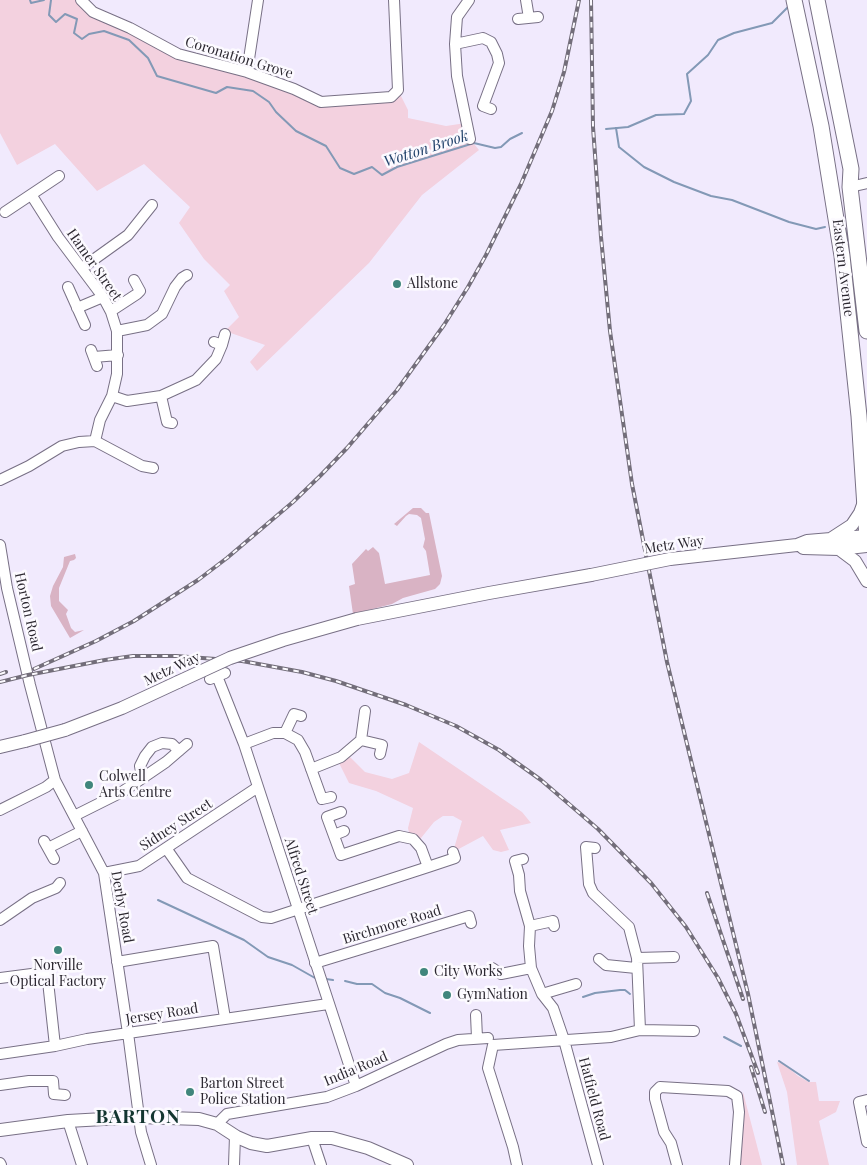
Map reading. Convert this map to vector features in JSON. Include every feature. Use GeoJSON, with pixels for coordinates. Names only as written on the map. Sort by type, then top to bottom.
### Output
{"type":"FeatureCollection","features":[{"type":"Feature","properties":{"kind":"highway","name":"Eastern Avenue"},"geometry":{"type":"LineString","coordinates":[[794,0],[821,126],[832,188],[855,370],[865,479],[864,502],[867,537]]}},
{"type":"Feature","properties":{"kind":"highway","name":"Eastern Avenue"},"geometry":{"type":"LineString","coordinates":[[817,0],[851,169],[850,187],[867,331]]}},
{"type":"Feature","properties":{"kind":"highway"},"geometry":{"type":"LineString","coordinates":[[821,126],[841,116]]}},
{"type":"Feature","properties":{"kind":"highway"},"geometry":{"type":"LineString","coordinates":[[832,188],[850,187]]}},
{"type":"Feature","properties":{"kind":"main road"},"geometry":{"type":"LineString","coordinates":[[827,540],[852,525],[860,513],[864,502]]}},
{"type":"Feature","properties":{"kind":"main road","name":"Metz Way"},"geometry":{"type":"LineString","coordinates":[[0,747],[65,730],[122,708],[230,658],[283,640],[357,619],[670,559],[796,546],[807,541],[867,537]]}},
{"type":"Feature","properties":{"kind":"main road","name":"Metz Way"},"geometry":{"type":"LineString","coordinates":[[796,546],[806,549],[839,549],[867,546]]}},
{"type":"Feature","properties":{"kind":"main road"},"geometry":{"type":"LineString","coordinates":[[839,549],[855,561],[867,580]]}},
{"type":"Feature","properties":{"kind":"main road"},"geometry":{"type":"LineString","coordinates":[[0,1130],[68,1121],[139,1117],[199,1119],[216,1124],[235,1136],[252,1143],[267,1146],[312,1138],[332,1138],[368,1148],[407,1165]]}},
{"type":"Feature","properties":{"kind":"street","name":"Coronation Grove"},"geometry":{"type":"LineString","coordinates":[[81,0],[94,12],[130,28],[178,54],[247,72],[294,89],[321,102],[391,96],[398,90],[394,0]]}},
{"type":"Feature","properties":{"kind":"street"},"geometry":{"type":"LineString","coordinates":[[247,72],[258,0]]}},
{"type":"Feature","properties":{"kind":"street"},"geometry":{"type":"LineString","coordinates":[[469,0],[455,22],[455,44],[456,76],[470,139]]}},
{"type":"Feature","properties":{"kind":"street"},"geometry":{"type":"LineString","coordinates":[[526,0],[528,18]]}},
{"type":"Feature","properties":{"kind":"street"},"geometry":{"type":"LineString","coordinates":[[455,44],[483,38],[491,42],[499,63],[483,106],[490,109]]}},
{"type":"Feature","properties":{"kind":"street"},"geometry":{"type":"LineString","coordinates":[[5,212],[32,196],[59,176]]}},
{"type":"Feature","properties":{"kind":"street"},"geometry":{"type":"LineString","coordinates":[[850,187],[867,183]]}},
{"type":"Feature","properties":{"kind":"street","name":"Hamer Street"},"geometry":{"type":"LineString","coordinates":[[32,196],[103,297],[117,332],[117,374],[112,396],[100,420],[95,441]]}},
{"type":"Feature","properties":{"kind":"street"},"geometry":{"type":"LineString","coordinates":[[82,268],[128,235],[143,217],[145,208]]}},
{"type":"Feature","properties":{"kind":"street"},"geometry":{"type":"LineString","coordinates":[[117,332],[147,325],[162,314],[182,276]]}},
{"type":"Feature","properties":{"kind":"street"},"geometry":{"type":"LineString","coordinates":[[110,311],[138,294],[140,291],[134,280]]}},
{"type":"Feature","properties":{"kind":"street"},"geometry":{"type":"LineString","coordinates":[[68,287],[84,325]]}},
{"type":"Feature","properties":{"kind":"street"},"geometry":{"type":"LineString","coordinates":[[77,308],[103,297]]}},
{"type":"Feature","properties":{"kind":"street"},"geometry":{"type":"LineString","coordinates":[[112,396],[127,401],[161,396],[196,380],[216,359],[218,343],[225,334]]}},
{"type":"Feature","properties":{"kind":"street"},"geometry":{"type":"LineString","coordinates":[[94,358],[118,355]]}},
{"type":"Feature","properties":{"kind":"street"},"geometry":{"type":"LineString","coordinates":[[161,396],[167,423]]}},
{"type":"Feature","properties":{"kind":"street"},"geometry":{"type":"LineString","coordinates":[[0,480],[62,446],[79,442],[95,441],[142,466],[153,468]]}},
{"type":"Feature","properties":{"kind":"street","name":"Horton Road"},"geometry":{"type":"LineString","coordinates":[[0,545],[11,604],[30,685]]}},
{"type":"Feature","properties":{"kind":"street","name":"Alfred Street"},"geometry":{"type":"LineString","coordinates":[[218,676],[244,744],[356,1086]]}},
{"type":"Feature","properties":{"kind":"street","name":"Derby Road"},"geometry":{"type":"LineString","coordinates":[[30,685],[55,780],[104,873],[141,1132],[152,1165]]}},
{"type":"Feature","properties":{"kind":"street"},"geometry":{"type":"LineString","coordinates":[[311,769],[341,757],[361,740],[365,710]]}},
{"type":"Feature","properties":{"kind":"street"},"geometry":{"type":"LineString","coordinates":[[285,733],[294,714],[301,716]]}},
{"type":"Feature","properties":{"kind":"street"},"geometry":{"type":"LineString","coordinates":[[244,744],[273,733],[285,733],[298,740],[305,752],[322,799],[331,797]]}},
{"type":"Feature","properties":{"kind":"street"},"geometry":{"type":"LineString","coordinates":[[361,740],[382,745],[380,754]]}},
{"type":"Feature","properties":{"kind":"street"},"geometry":{"type":"LineString","coordinates":[[74,816],[122,792],[166,762],[183,747],[162,743],[152,747],[140,766],[142,778]]}},
{"type":"Feature","properties":{"kind":"street"},"geometry":{"type":"LineString","coordinates":[[0,810],[46,787],[55,780]]}},
{"type":"Feature","properties":{"kind":"street","name":"Sidney Street"},"geometry":{"type":"LineString","coordinates":[[104,873],[138,866],[258,787]]}},
{"type":"Feature","properties":{"kind":"street"},"geometry":{"type":"LineString","coordinates":[[341,812],[327,817],[339,833],[342,855],[399,836],[413,839],[422,848],[428,867]]}},
{"type":"Feature","properties":{"kind":"street"},"geometry":{"type":"LineString","coordinates":[[54,859],[46,845],[82,830]]}},
{"type":"Feature","properties":{"kind":"street"},"geometry":{"type":"LineString","coordinates":[[586,847],[589,884],[593,893],[629,926],[636,963],[640,1030]]}},
{"type":"Feature","properties":{"kind":"street"},"geometry":{"type":"LineString","coordinates":[[166,848],[187,878],[262,917],[270,918],[455,858],[453,852]]}},
{"type":"Feature","properties":{"kind":"street"},"geometry":{"type":"LineString","coordinates":[[492,968],[501,974],[530,968],[530,926],[520,891],[519,875],[515,861],[523,859]]}},
{"type":"Feature","properties":{"kind":"street"},"geometry":{"type":"LineString","coordinates":[[0,920],[17,906],[56,888],[60,883]]}},
{"type":"Feature","properties":{"kind":"street","name":"Birchmore Road"},"geometry":{"type":"LineString","coordinates":[[315,963],[469,916],[472,923]]}},
{"type":"Feature","properties":{"kind":"street"},"geometry":{"type":"LineString","coordinates":[[530,926],[553,921],[554,926]]}},
{"type":"Feature","properties":{"kind":"street"},"geometry":{"type":"LineString","coordinates":[[117,962],[213,946],[225,1018]]}},
{"type":"Feature","properties":{"kind":"street"},"geometry":{"type":"LineString","coordinates":[[599,959],[606,965],[636,963],[674,957]]}},
{"type":"Feature","properties":{"kind":"street","name":"Hatfield Road"},"geometry":{"type":"LineString","coordinates":[[530,968],[542,994],[553,1008],[564,1040],[598,1165]]}},
{"type":"Feature","properties":{"kind":"street"},"geometry":{"type":"LineString","coordinates":[[0,978],[47,972],[55,1046]]}},
{"type":"Feature","properties":{"kind":"street"},"geometry":{"type":"LineString","coordinates":[[542,994],[576,984]]}},
{"type":"Feature","properties":{"kind":"street","name":"Jersey Road"},"geometry":{"type":"LineString","coordinates":[[0,1054],[225,1018],[328,1004]]}},
{"type":"Feature","properties":{"kind":"street"},"geometry":{"type":"LineString","coordinates":[[476,1015],[486,1040],[488,1068],[517,1165]]}},
{"type":"Feature","properties":{"kind":"street","name":"India Road"},"geometry":{"type":"LineString","coordinates":[[216,1124],[227,1114],[327,1097],[458,1040],[564,1040],[611,1036],[640,1030],[694,1031]]}},
{"type":"Feature","properties":{"kind":"street"},"geometry":{"type":"LineString","coordinates":[[0,1084],[53,1080],[54,1094],[65,1094]]}},
{"type":"Feature","properties":{"kind":"street"},"geometry":{"type":"LineString","coordinates":[[30,1081],[30,1093]]}},
{"type":"Feature","properties":{"kind":"street"},"geometry":{"type":"LineString","coordinates":[[677,1165],[671,1143],[664,1132],[655,1099],[655,1092],[660,1087],[728,1091],[737,1096],[739,1112],[735,1165]]}},
{"type":"Feature","properties":{"kind":"street"},"geometry":{"type":"LineString","coordinates":[[863,1101],[867,1142]]}},
{"type":"Feature","properties":{"kind":"street"},"geometry":{"type":"LineString","coordinates":[[68,1121],[82,1165]]}},
{"type":"Feature","properties":{"kind":"street"},"geometry":{"type":"LineString","coordinates":[[234,1165],[235,1136]]}},
{"type":"Feature","properties":{"kind":"street"},"geometry":{"type":"LineString","coordinates":[[312,1138],[321,1165]]}},
{"type":"Feature","properties":{"kind":"shaded area"},"geometry":{"type":"Polygon","coordinates":[[[0,0],[81,0],[178,54],[309,97],[391,97],[398,90],[408,110],[408,118],[446,126],[466,123],[470,139],[479,150],[422,195],[369,263],[257,371],[250,362],[265,345],[225,331],[239,317],[224,291],[230,285],[204,259],[179,223],[190,207],[144,164],[97,191],[55,144],[17,165],[0,133],[0,0]]]}},
{"type":"Feature","properties":{"kind":"shaded area"},"geometry":{"type":"Polygon","coordinates":[[[413,508],[421,508],[426,513],[429,513],[442,576],[440,584],[435,589],[403,598],[392,604],[353,614],[349,586],[355,584],[352,564],[366,549],[368,551],[373,547],[379,553],[385,584],[430,575],[426,551],[423,547],[425,539],[421,518],[417,515],[409,514],[397,526],[394,524],[413,508]]]}},
{"type":"Feature","properties":{"kind":"shaded area"},"geometry":{"type":"Polygon","coordinates":[[[75,554],[76,558],[70,561],[59,588],[59,601],[68,610],[66,614],[71,628],[75,632],[84,630],[70,638],[51,606],[50,596],[63,567],[64,557],[75,554]]]}},
{"type":"Feature","properties":{"kind":"shaded area"},"geometry":{"type":"Polygon","coordinates":[[[419,742],[522,812],[531,823],[500,830],[509,850],[501,852],[493,850],[483,836],[453,852],[462,821],[453,816],[443,816],[434,822],[417,843],[410,838],[408,828],[413,808],[376,791],[349,783],[337,759],[346,753],[365,772],[392,779],[409,773],[419,742]]]}},
{"type":"Feature","properties":{"kind":"shaded area"},"geometry":{"type":"Polygon","coordinates":[[[777,1062],[784,1064],[798,1076],[809,1082],[816,1082],[819,1101],[840,1101],[836,1112],[819,1121],[829,1165],[797,1165],[787,1092],[777,1062]]]}},
{"type":"Feature","properties":{"kind":"shaded area"},"geometry":{"type":"Polygon","coordinates":[[[743,1092],[762,1165],[736,1165],[739,1150],[743,1092]]]}},
{"type":"Feature","properties":{"kind":"waterway","name":"Wotton Brook"},"geometry":{"type":"LineString","coordinates":[[30,0],[31,3],[44,0]]}},
{"type":"Feature","properties":{"kind":"waterway","name":"Wotton Brook"},"geometry":{"type":"LineString","coordinates":[[51,0],[49,15],[56,22],[65,14],[77,19],[74,33],[82,39],[89,34],[104,31],[129,40],[148,58],[157,76],[216,93],[227,87],[253,91],[269,102],[276,112],[296,131],[326,146],[340,168],[354,174],[372,167],[382,175],[397,167],[474,143],[495,148],[501,147],[510,139],[522,133]]}},
{"type":"Feature","properties":{"kind":"waterway","name":"Wotton Brook"},"geometry":{"type":"LineString","coordinates":[[606,129],[628,127],[656,115],[684,114],[691,101],[687,74],[708,55],[718,40],[734,33],[772,23],[788,7]]}},
{"type":"Feature","properties":{"kind":"waterway"},"geometry":{"type":"LineString","coordinates":[[616,128],[619,147],[644,167],[674,182],[711,196],[732,200],[789,222],[816,229],[825,227]]}},
{"type":"Feature","properties":{"kind":"waterway"},"geometry":{"type":"LineString","coordinates":[[158,900],[244,940],[268,957],[292,965],[315,978]]}},
{"type":"Feature","properties":{"kind":"waterway"},"geometry":{"type":"LineString","coordinates":[[326,979],[333,980]]}},
{"type":"Feature","properties":{"kind":"waterway"},"geometry":{"type":"LineString","coordinates":[[345,981],[357,984],[372,984],[385,993],[400,998],[430,1013]]}},
{"type":"Feature","properties":{"kind":"waterway"},"geometry":{"type":"LineString","coordinates":[[583,997],[595,993],[620,990],[625,990],[630,994]]}},
{"type":"Feature","properties":{"kind":"waterway"},"geometry":{"type":"LineString","coordinates":[[724,1037],[741,1046]]}},
{"type":"Feature","properties":{"kind":"waterway"},"geometry":{"type":"LineString","coordinates":[[779,1061],[809,1081]]}},
{"type":"Feature","properties":{"kind":"railway"},"geometry":{"type":"LineString","coordinates":[[34,669],[96,641],[134,621],[198,580],[227,558],[293,502],[320,476],[397,390],[444,325],[468,287],[521,184],[552,111],[564,72],[579,0]]}},
{"type":"Feature","properties":{"kind":"railway"},"geometry":{"type":"LineString","coordinates":[[591,0],[593,127],[601,237],[610,331],[632,484],[667,662],[748,994],[783,1165]]}},
{"type":"Feature","properties":{"kind":"railway"},"geometry":{"type":"LineString","coordinates":[[0,682],[133,656],[176,656],[242,661],[302,672],[336,681],[406,705],[456,726],[499,750],[541,780],[598,829],[651,883],[686,927],[718,978],[736,1014],[758,1073]]}},
{"type":"Feature","properties":{"kind":"railway"},"geometry":{"type":"LineString","coordinates":[[0,674],[6,672]]}},
{"type":"Feature","properties":{"kind":"railway"},"geometry":{"type":"LineString","coordinates":[[707,893],[743,999]]}},
{"type":"Feature","properties":{"kind":"railway"},"geometry":{"type":"LineString","coordinates":[[751,1067],[765,1112]]}},
{"type":"Feature","properties":{"kind":"place","name":"Allstone"},"geometry":{"type":"Point","coordinates":[397,284]}},
{"type":"Feature","properties":{"kind":"place","name":"Colwell Arts Centre"},"geometry":{"type":"Point","coordinates":[89,785]}},
{"type":"Feature","properties":{"kind":"place","name":"Norville Optical Factory"},"geometry":{"type":"Point","coordinates":[58,950]}},
{"type":"Feature","properties":{"kind":"place","name":"City Works"},"geometry":{"type":"Point","coordinates":[424,972]}},
{"type":"Feature","properties":{"kind":"place","name":"GymNation"},"geometry":{"type":"Point","coordinates":[447,995]}},
{"type":"Feature","properties":{"kind":"place","name":"Barton Street Police Station"},"geometry":{"type":"Point","coordinates":[190,1092]}},
{"type":"Feature","properties":{"kind":"district","name":"BARTON"},"geometry":{"type":"Point","coordinates":[138,1117]}}]}
